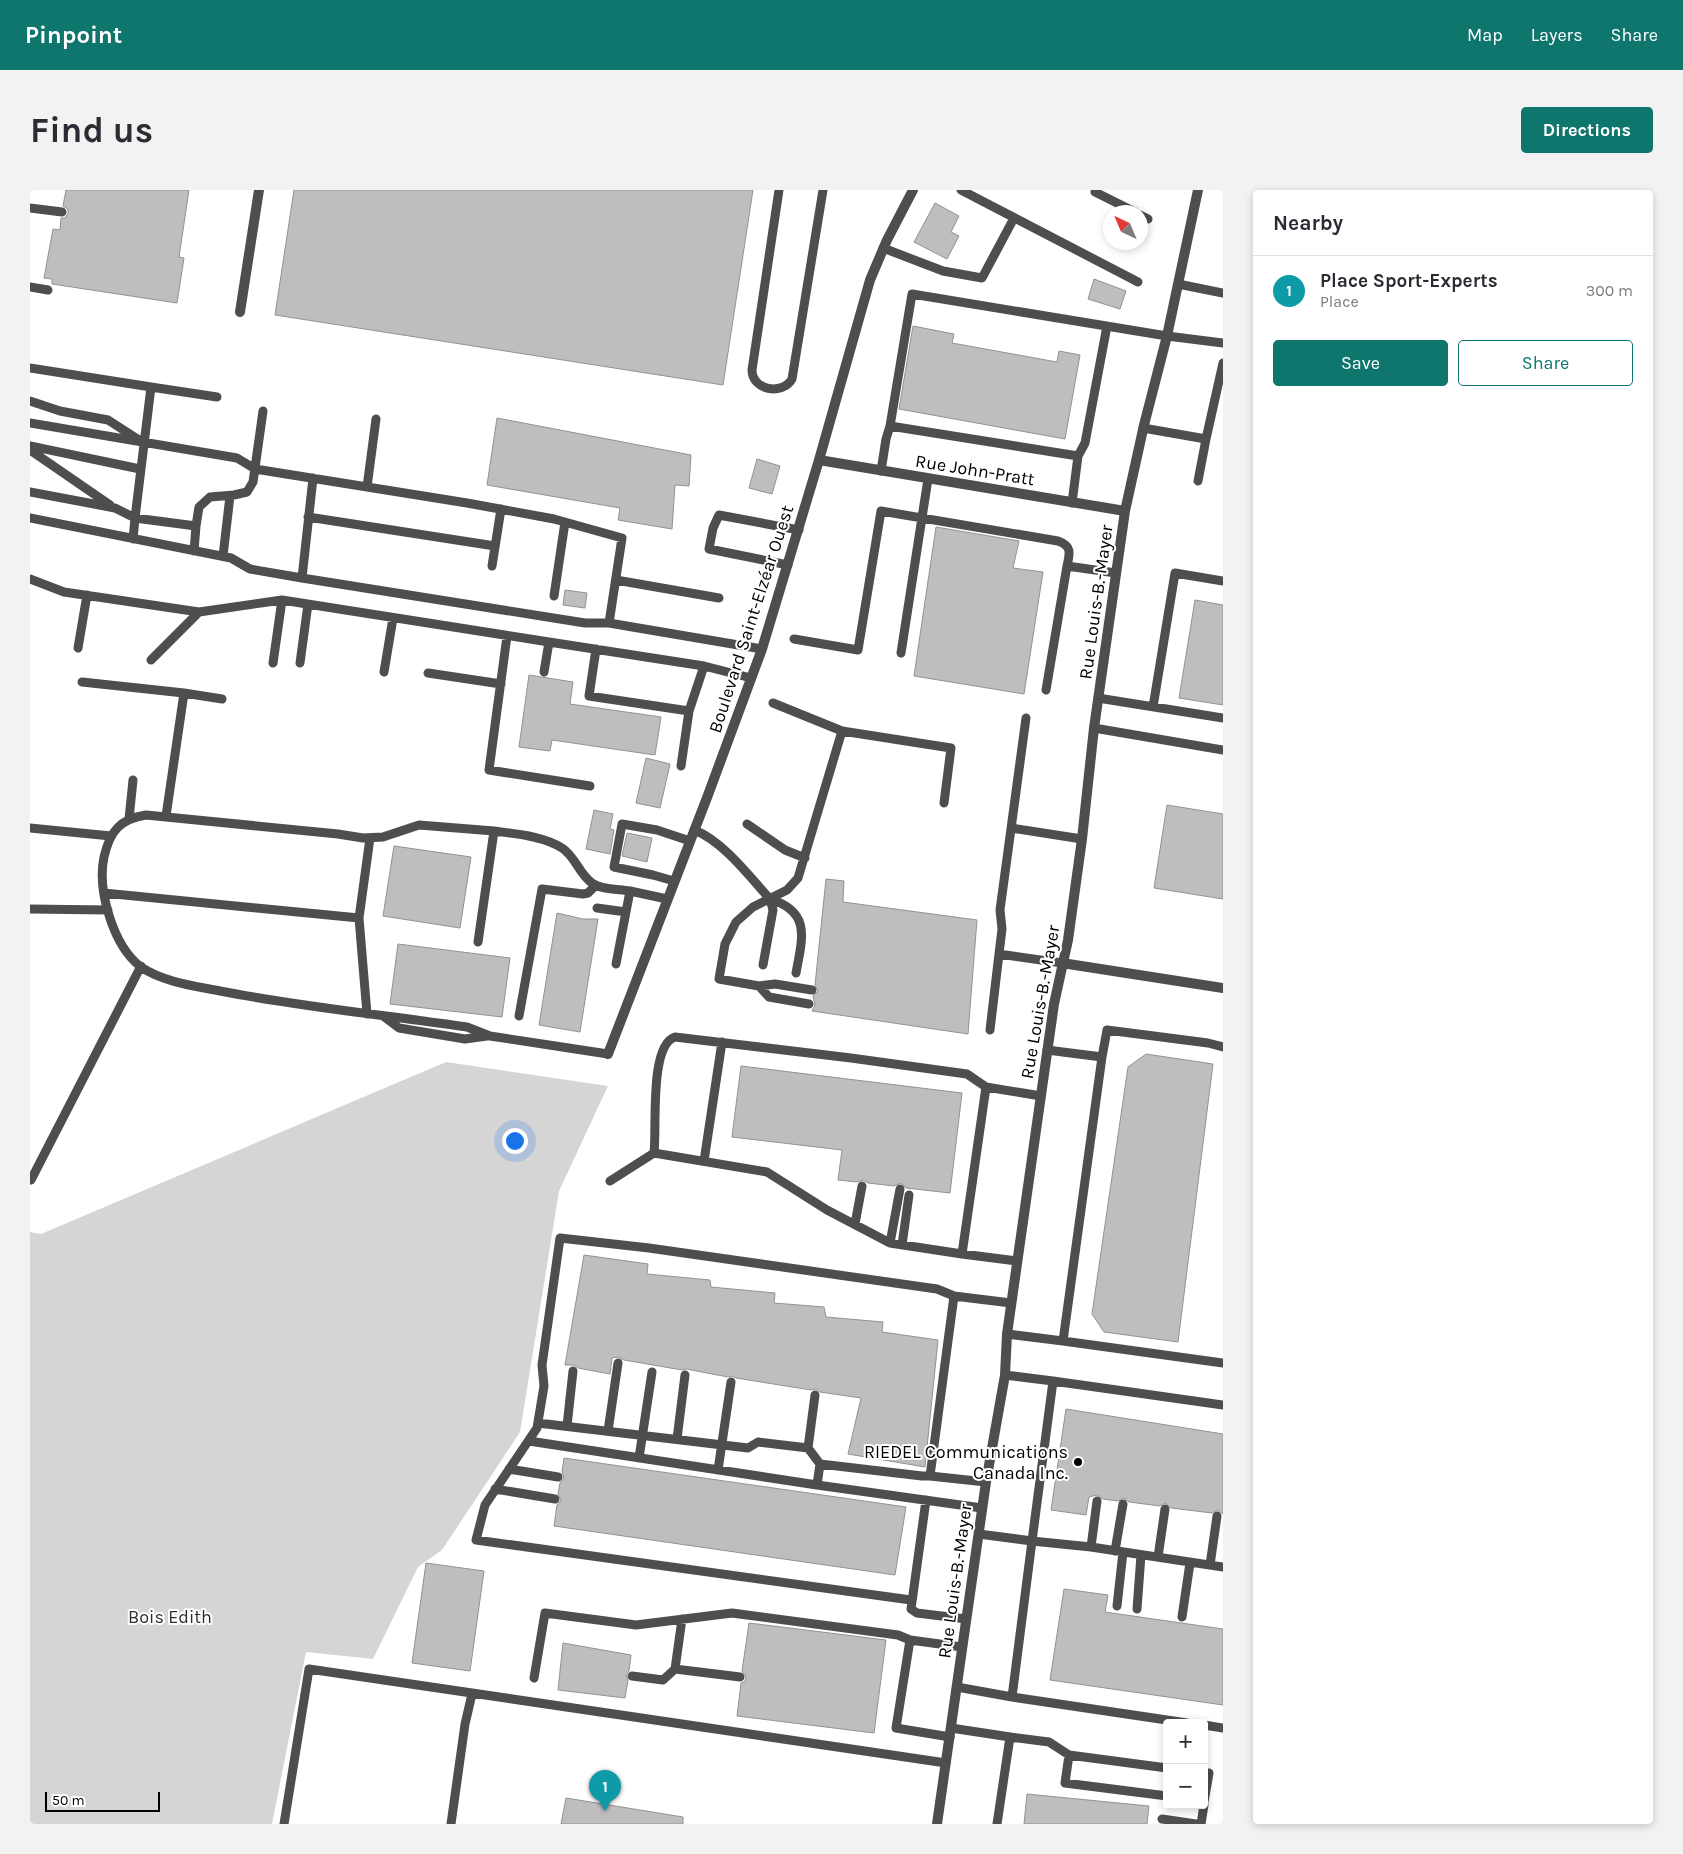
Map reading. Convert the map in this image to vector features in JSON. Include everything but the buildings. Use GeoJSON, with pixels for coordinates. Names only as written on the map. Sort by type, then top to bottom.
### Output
{"type":"FeatureCollection","features":[{"type":"Feature","properties":{"kind":"street"},"geometry":{"type":"LineString","coordinates":[[240,312],[259,190]]}},
{"type":"Feature","properties":{"kind":"street","name":"Boulevard Saint-Elzéar Ouest"},"geometry":{"type":"LineString","coordinates":[[608,1054],[762,649],[819,460],[870,280],[883,248],[913,190]]}},
{"type":"Feature","properties":{"kind":"street","name":"Rue Louis-B.-Mayer"},"geometry":{"type":"LineString","coordinates":[[937,1824],[982,1508],[1005,1375],[1006,1334],[1047,1050],[1062,963],[1068,940],[1082,839],[1094,728],[1125,511],[1143,428],[1167,336],[1198,190]]}},
{"type":"Feature","properties":{"kind":"street","name":"Rue John-Pratt"},"geometry":{"type":"LineString","coordinates":[[819,460],[1125,511]]}},
{"type":"Feature","properties":{"kind":"street"},"geometry":{"type":"LineString","coordinates":[[1062,963],[1223,988]]}},
{"type":"Feature","properties":{"kind":"lane"},"geometry":{"type":"LineString","coordinates":[[779,190],[752,370],[752,377],[756,383],[777,389],[788,385],[792,379],[823,190]]}},
{"type":"Feature","properties":{"kind":"lane"},"geometry":{"type":"LineString","coordinates":[[961,190],[1138,282]]}},
{"type":"Feature","properties":{"kind":"lane"},"geometry":{"type":"LineString","coordinates":[[1094,191],[1121,205]]}},
{"type":"Feature","properties":{"kind":"lane"},"geometry":{"type":"LineString","coordinates":[[30,208],[62,212]]}},
{"type":"Feature","properties":{"kind":"lane"},"geometry":{"type":"LineString","coordinates":[[883,248],[943,271],[982,278],[1014,218]]}},
{"type":"Feature","properties":{"kind":"lane"},"geometry":{"type":"LineString","coordinates":[[1178,284],[1223,293]]}},
{"type":"Feature","properties":{"kind":"lane"},"geometry":{"type":"LineString","coordinates":[[30,288],[48,290]]}},
{"type":"Feature","properties":{"kind":"lane"},"geometry":{"type":"LineString","coordinates":[[881,471],[912,294],[1167,336],[1223,343]]}},
{"type":"Feature","properties":{"kind":"lane"},"geometry":{"type":"LineString","coordinates":[[1072,503],[1078,456],[1085,443],[1107,326]]}},
{"type":"Feature","properties":{"kind":"lane"},"geometry":{"type":"LineString","coordinates":[[1198,481],[1223,363]]}},
{"type":"Feature","properties":{"kind":"lane"},"geometry":{"type":"LineString","coordinates":[[30,368],[217,397]]}},
{"type":"Feature","properties":{"kind":"lane"},"geometry":{"type":"LineString","coordinates":[[133,539],[151,387]]}},
{"type":"Feature","properties":{"kind":"lane"},"geometry":{"type":"LineString","coordinates":[[30,401],[60,411],[108,420],[143,442]]}},
{"type":"Feature","properties":{"kind":"lane"},"geometry":{"type":"LineString","coordinates":[[194,551],[198,512],[204,501],[210,497],[230,496],[248,492],[251,487],[262,411]]}},
{"type":"Feature","properties":{"kind":"lane"},"geometry":{"type":"LineString","coordinates":[[367,487],[376,419]]}},
{"type":"Feature","properties":{"kind":"lane"},"geometry":{"type":"LineString","coordinates":[[30,423],[237,458],[255,469],[501,509],[565,522],[622,538],[609,623]]}},
{"type":"Feature","properties":{"kind":"lane"},"geometry":{"type":"LineString","coordinates":[[890,426],[1078,456]]}},
{"type":"Feature","properties":{"kind":"lane"},"geometry":{"type":"LineString","coordinates":[[1143,428],[1206,439]]}},
{"type":"Feature","properties":{"kind":"lane"},"geometry":{"type":"LineString","coordinates":[[30,448],[140,469]]}},
{"type":"Feature","properties":{"kind":"lane"},"geometry":{"type":"LineString","coordinates":[[30,448],[115,508],[135,518],[196,526]]}},
{"type":"Feature","properties":{"kind":"lane"},"geometry":{"type":"LineString","coordinates":[[302,578],[313,478]]}},
{"type":"Feature","properties":{"kind":"lane"},"geometry":{"type":"LineString","coordinates":[[901,653],[928,479]]}},
{"type":"Feature","properties":{"kind":"lane"},"geometry":{"type":"LineString","coordinates":[[30,492],[115,508]]}},
{"type":"Feature","properties":{"kind":"lane"},"geometry":{"type":"LineString","coordinates":[[223,556],[230,496]]}},
{"type":"Feature","properties":{"kind":"lane"},"geometry":{"type":"LineString","coordinates":[[492,566],[501,509]]}},
{"type":"Feature","properties":{"kind":"lane"},"geometry":{"type":"LineString","coordinates":[[794,639],[858,650],[881,511],[1058,541],[1067,545],[1069,549],[1046,690]]}},
{"type":"Feature","properties":{"kind":"lane"},"geometry":{"type":"LineString","coordinates":[[788,564],[709,550],[713,528],[719,515],[798,530]]}},
{"type":"Feature","properties":{"kind":"lane"},"geometry":{"type":"LineString","coordinates":[[308,517],[495,546]]}},
{"type":"Feature","properties":{"kind":"lane"},"geometry":{"type":"LineString","coordinates":[[30,518],[223,556],[250,568],[302,578],[585,623],[609,623],[762,649]]}},
{"type":"Feature","properties":{"kind":"lane"},"geometry":{"type":"LineString","coordinates":[[554,596],[565,522]]}},
{"type":"Feature","properties":{"kind":"lane"},"geometry":{"type":"LineString","coordinates":[[1067,566],[1116,573]]}},
{"type":"Feature","properties":{"kind":"lane"},"geometry":{"type":"LineString","coordinates":[[1153,707],[1175,573],[1223,581]]}},
{"type":"Feature","properties":{"kind":"lane"},"geometry":{"type":"LineString","coordinates":[[30,579],[64,592],[199,612],[282,600],[704,666],[751,678]]}},
{"type":"Feature","properties":{"kind":"lane"},"geometry":{"type":"LineString","coordinates":[[616,580],[719,598]]}},
{"type":"Feature","properties":{"kind":"lane"},"geometry":{"type":"LineString","coordinates":[[78,648],[87,595]]}},
{"type":"Feature","properties":{"kind":"lane"},"geometry":{"type":"LineString","coordinates":[[273,663],[282,600]]}},
{"type":"Feature","properties":{"kind":"lane"},"geometry":{"type":"LineString","coordinates":[[300,663],[308,604]]}},
{"type":"Feature","properties":{"kind":"lane"},"geometry":{"type":"LineString","coordinates":[[151,660],[199,612]]}},
{"type":"Feature","properties":{"kind":"lane"},"geometry":{"type":"LineString","coordinates":[[384,672],[393,618]]}},
{"type":"Feature","properties":{"kind":"lane"},"geometry":{"type":"LineString","coordinates":[[507,636],[489,770],[590,786]]}},
{"type":"Feature","properties":{"kind":"lane"},"geometry":{"type":"LineString","coordinates":[[544,672],[548,642]]}},
{"type":"Feature","properties":{"kind":"lane"},"geometry":{"type":"LineString","coordinates":[[596,649],[589,696],[689,711]]}},
{"type":"Feature","properties":{"kind":"lane"},"geometry":{"type":"LineString","coordinates":[[681,766],[689,711],[704,666]]}},
{"type":"Feature","properties":{"kind":"lane"},"geometry":{"type":"LineString","coordinates":[[428,672],[501,684]]}},
{"type":"Feature","properties":{"kind":"lane"},"geometry":{"type":"LineString","coordinates":[[82,682],[222,699]]}},
{"type":"Feature","properties":{"kind":"lane"},"geometry":{"type":"LineString","coordinates":[[166,816],[184,693]]}},
{"type":"Feature","properties":{"kind":"lane"},"geometry":{"type":"LineString","coordinates":[[1098,698],[1223,718]]}},
{"type":"Feature","properties":{"kind":"lane"},"geometry":{"type":"LineString","coordinates":[[773,703],[842,731],[951,748],[944,803]]}},
{"type":"Feature","properties":{"kind":"lane"},"geometry":{"type":"LineString","coordinates":[[990,1030],[1000,954],[1002,929],[1000,910],[1026,718]]}},
{"type":"Feature","properties":{"kind":"lane"},"geometry":{"type":"LineString","coordinates":[[1094,728],[1223,750]]}},
{"type":"Feature","properties":{"kind":"lane"},"geometry":{"type":"LineString","coordinates":[[812,990],[775,984],[759,986],[719,980],[725,944],[730,931],[741,916],[752,908],[787,890],[798,878],[842,731]]}},
{"type":"Feature","properties":{"kind":"lane"},"geometry":{"type":"LineString","coordinates":[[129,819],[133,780]]}},
{"type":"Feature","properties":{"kind":"lane"},"geometry":{"type":"LineString","coordinates":[[608,1054],[490,1036],[467,1027],[259,999],[162,977],[141,966],[124,948],[117,937],[104,893],[103,859],[111,836],[121,824],[129,819],[146,815],[370,838],[419,825],[494,831],[536,838],[556,844],[567,852],[588,879],[596,885],[667,899]]}},
{"type":"Feature","properties":{"kind":"lane"},"geometry":{"type":"LineString","coordinates":[[674,881],[653,874],[614,867],[622,824],[657,830],[690,841]]}},
{"type":"Feature","properties":{"kind":"lane"},"geometry":{"type":"LineString","coordinates":[[747,824],[785,850],[804,858]]}},
{"type":"Feature","properties":{"kind":"lane"},"geometry":{"type":"LineString","coordinates":[[30,828],[111,836]]}},
{"type":"Feature","properties":{"kind":"lane"},"geometry":{"type":"LineString","coordinates":[[1011,828],[1082,839]]}},
{"type":"Feature","properties":{"kind":"lane"},"geometry":{"type":"LineString","coordinates":[[694,830],[705,835],[722,848],[770,899],[783,903],[798,919],[803,934],[796,973]]}},
{"type":"Feature","properties":{"kind":"lane"},"geometry":{"type":"LineString","coordinates":[[478,942],[494,831]]}},
{"type":"Feature","properties":{"kind":"lane"},"geometry":{"type":"LineString","coordinates":[[367,1014],[360,918],[370,838]]}},
{"type":"Feature","properties":{"kind":"lane"},"geometry":{"type":"LineString","coordinates":[[519,1016],[542,889],[583,894],[588,893],[596,885]]}},
{"type":"Feature","properties":{"kind":"lane"},"geometry":{"type":"LineString","coordinates":[[616,964],[630,891]]}},
{"type":"Feature","properties":{"kind":"lane"},"geometry":{"type":"LineString","coordinates":[[104,893],[360,918]]}},
{"type":"Feature","properties":{"kind":"lane"},"geometry":{"type":"LineString","coordinates":[[763,965],[772,910],[770,899]]}},
{"type":"Feature","properties":{"kind":"lane"},"geometry":{"type":"LineString","coordinates":[[597,908],[626,912]]}},
{"type":"Feature","properties":{"kind":"lane"},"geometry":{"type":"LineString","coordinates":[[30,909],[108,910]]}},
{"type":"Feature","properties":{"kind":"lane"},"geometry":{"type":"LineString","coordinates":[[1000,954],[1062,963]]}},
{"type":"Feature","properties":{"kind":"lane"},"geometry":{"type":"LineString","coordinates":[[31,1180],[141,966]]}},
{"type":"Feature","properties":{"kind":"lane"},"geometry":{"type":"LineString","coordinates":[[759,986],[769,996],[808,1004]]}},
{"type":"Feature","properties":{"kind":"lane"},"geometry":{"type":"LineString","coordinates":[[1063,1341],[1107,1030],[1208,1043],[1223,1048]]}},
{"type":"Feature","properties":{"kind":"lane"},"geometry":{"type":"LineString","coordinates":[[654,1153],[655,1093],[660,1061],[668,1041],[675,1037],[967,1074],[986,1087],[1041,1096]]}},
{"type":"Feature","properties":{"kind":"lane"},"geometry":{"type":"LineString","coordinates":[[704,1161],[722,1042]]}},
{"type":"Feature","properties":{"kind":"lane"},"geometry":{"type":"LineString","coordinates":[[1047,1050],[1102,1057]]}},
{"type":"Feature","properties":{"kind":"lane"},"geometry":{"type":"LineString","coordinates":[[962,1254],[986,1087]]}},
{"type":"Feature","properties":{"kind":"lane"},"geometry":{"type":"LineString","coordinates":[[610,1181],[654,1153],[767,1172],[827,1210],[890,1243],[1017,1261]]}},
{"type":"Feature","properties":{"kind":"lane"},"geometry":{"type":"LineString","coordinates":[[855,1224],[862,1186]]}},
{"type":"Feature","properties":{"kind":"lane"},"geometry":{"type":"LineString","coordinates":[[890,1243],[900,1189]]}},
{"type":"Feature","properties":{"kind":"lane"},"geometry":{"type":"LineString","coordinates":[[902,1244],[910,1195]]}},
{"type":"Feature","properties":{"kind":"lane"},"geometry":{"type":"LineString","coordinates":[[911,1600],[476,1540],[482,1513],[509,1469],[534,1434],[538,1423],[544,1386],[542,1365],[560,1238],[648,1248],[936,1289],[954,1296],[1011,1302]]}},
{"type":"Feature","properties":{"kind":"lane"},"geometry":{"type":"LineString","coordinates":[[930,1476],[954,1296]]}},
{"type":"Feature","properties":{"kind":"lane"},"geometry":{"type":"LineString","coordinates":[[1006,1334],[1223,1363]]}},
{"type":"Feature","properties":{"kind":"lane"},"geometry":{"type":"LineString","coordinates":[[608,1431],[618,1363]]}},
{"type":"Feature","properties":{"kind":"lane"},"geometry":{"type":"LineString","coordinates":[[566,1426],[574,1371]]}},
{"type":"Feature","properties":{"kind":"lane"},"geometry":{"type":"LineString","coordinates":[[639,1458],[652,1372]]}},
{"type":"Feature","properties":{"kind":"lane"},"geometry":{"type":"LineString","coordinates":[[677,1439],[685,1375]]}},
{"type":"Feature","properties":{"kind":"lane"},"geometry":{"type":"LineString","coordinates":[[1005,1375],[1223,1406]]}},
{"type":"Feature","properties":{"kind":"lane"},"geometry":{"type":"LineString","coordinates":[[1012,1697],[1053,1381]]}},
{"type":"Feature","properties":{"kind":"lane"},"geometry":{"type":"LineString","coordinates":[[718,1470],[731,1382]]}},
{"type":"Feature","properties":{"kind":"lane"},"geometry":{"type":"LineString","coordinates":[[815,1395],[808,1448],[820,1464],[817,1485]]}},
{"type":"Feature","properties":{"kind":"lane"},"geometry":{"type":"LineString","coordinates":[[538,1423],[748,1448],[758,1442],[808,1448]]}},
{"type":"Feature","properties":{"kind":"lane"},"geometry":{"type":"LineString","coordinates":[[529,1441],[982,1508]]}},
{"type":"Feature","properties":{"kind":"lane"},"geometry":{"type":"LineString","coordinates":[[820,1464],[986,1482]]}},
{"type":"Feature","properties":{"kind":"lane"},"geometry":{"type":"LineString","coordinates":[[509,1469],[558,1477]]}},
{"type":"Feature","properties":{"kind":"lane"},"geometry":{"type":"LineString","coordinates":[[496,1489],[555,1499]]}},
{"type":"Feature","properties":{"kind":"lane"},"geometry":{"type":"LineString","coordinates":[[926,1500],[911,1609],[918,1613],[966,1619]]}},
{"type":"Feature","properties":{"kind":"lane"},"geometry":{"type":"LineString","coordinates":[[1091,1547],[1097,1501]]}},
{"type":"Feature","properties":{"kind":"lane"},"geometry":{"type":"LineString","coordinates":[[1116,1606],[1123,1504]]}},
{"type":"Feature","properties":{"kind":"lane"},"geometry":{"type":"LineString","coordinates":[[1158,1557],[1165,1509]]}},
{"type":"Feature","properties":{"kind":"lane"},"geometry":{"type":"LineString","coordinates":[[1210,1565],[1217,1516]]}},
{"type":"Feature","properties":{"kind":"lane"},"geometry":{"type":"LineString","coordinates":[[979,1534],[1091,1547],[1223,1567]]}},
{"type":"Feature","properties":{"kind":"lane"},"geometry":{"type":"LineString","coordinates":[[1137,1609],[1141,1555]]}},
{"type":"Feature","properties":{"kind":"lane"},"geometry":{"type":"LineString","coordinates":[[1182,1617],[1190,1562]]}},
{"type":"Feature","properties":{"kind":"lane"},"geometry":{"type":"LineString","coordinates":[[534,1678],[545,1613],[636,1625],[732,1613],[898,1635],[910,1640],[962,1647]]}},
{"type":"Feature","properties":{"kind":"lane"},"geometry":{"type":"LineString","coordinates":[[632,1676],[663,1680],[675,1669],[682,1619]]}},
{"type":"Feature","properties":{"kind":"lane"},"geometry":{"type":"LineString","coordinates":[[910,1640],[896,1728],[1049,1742],[1069,1755],[1163,1767]]}},
{"type":"Feature","properties":{"kind":"lane"},"geometry":{"type":"LineString","coordinates":[[284,1824],[309,1669],[946,1763]]}},
{"type":"Feature","properties":{"kind":"lane"},"geometry":{"type":"LineString","coordinates":[[675,1669],[740,1677]]}},
{"type":"Feature","properties":{"kind":"lane"},"geometry":{"type":"LineString","coordinates":[[957,1687],[1163,1719]]}},
{"type":"Feature","properties":{"kind":"lane"},"geometry":{"type":"LineString","coordinates":[[451,1824],[465,1724],[472,1694]]}},
{"type":"Feature","properties":{"kind":"lane"},"geometry":{"type":"LineString","coordinates":[[1208,1726],[1223,1728]]}},
{"type":"Feature","properties":{"kind":"lane"},"geometry":{"type":"LineString","coordinates":[[998,1824],[1010,1737]]}},
{"type":"Feature","properties":{"kind":"lane"},"geometry":{"type":"LineString","coordinates":[[1069,1755],[1065,1783],[1163,1795]]}},
{"type":"Feature","properties":{"kind":"lane"},"geometry":{"type":"LineString","coordinates":[[1201,1824],[1203,1809]]}},
{"type":"Feature","properties":{"kind":"lane"},"geometry":{"type":"LineString","coordinates":[[1162,1819],[1196,1824]]}},
{"type":"Feature","properties":{"kind":"green space","name":"Bois Edith"},"geometry":{"type":"Polygon","coordinates":[[[446,1062],[608,1086],[559,1191],[520,1432],[442,1550],[418,1567],[373,1659],[306,1652],[272,1824],[30,1824],[30,1232],[41,1234],[446,1062]]]}},
{"type":"Feature","properties":{"kind":"place","name":"RIEDEL Communications Canada Inc."},"geometry":{"type":"Point","coordinates":[1078,1462]}},
{"type":"Feature","properties":{"kind":"place","name":"Place Sport-Experts"},"geometry":{"type":"Point","coordinates":[605,1811]}}]}
